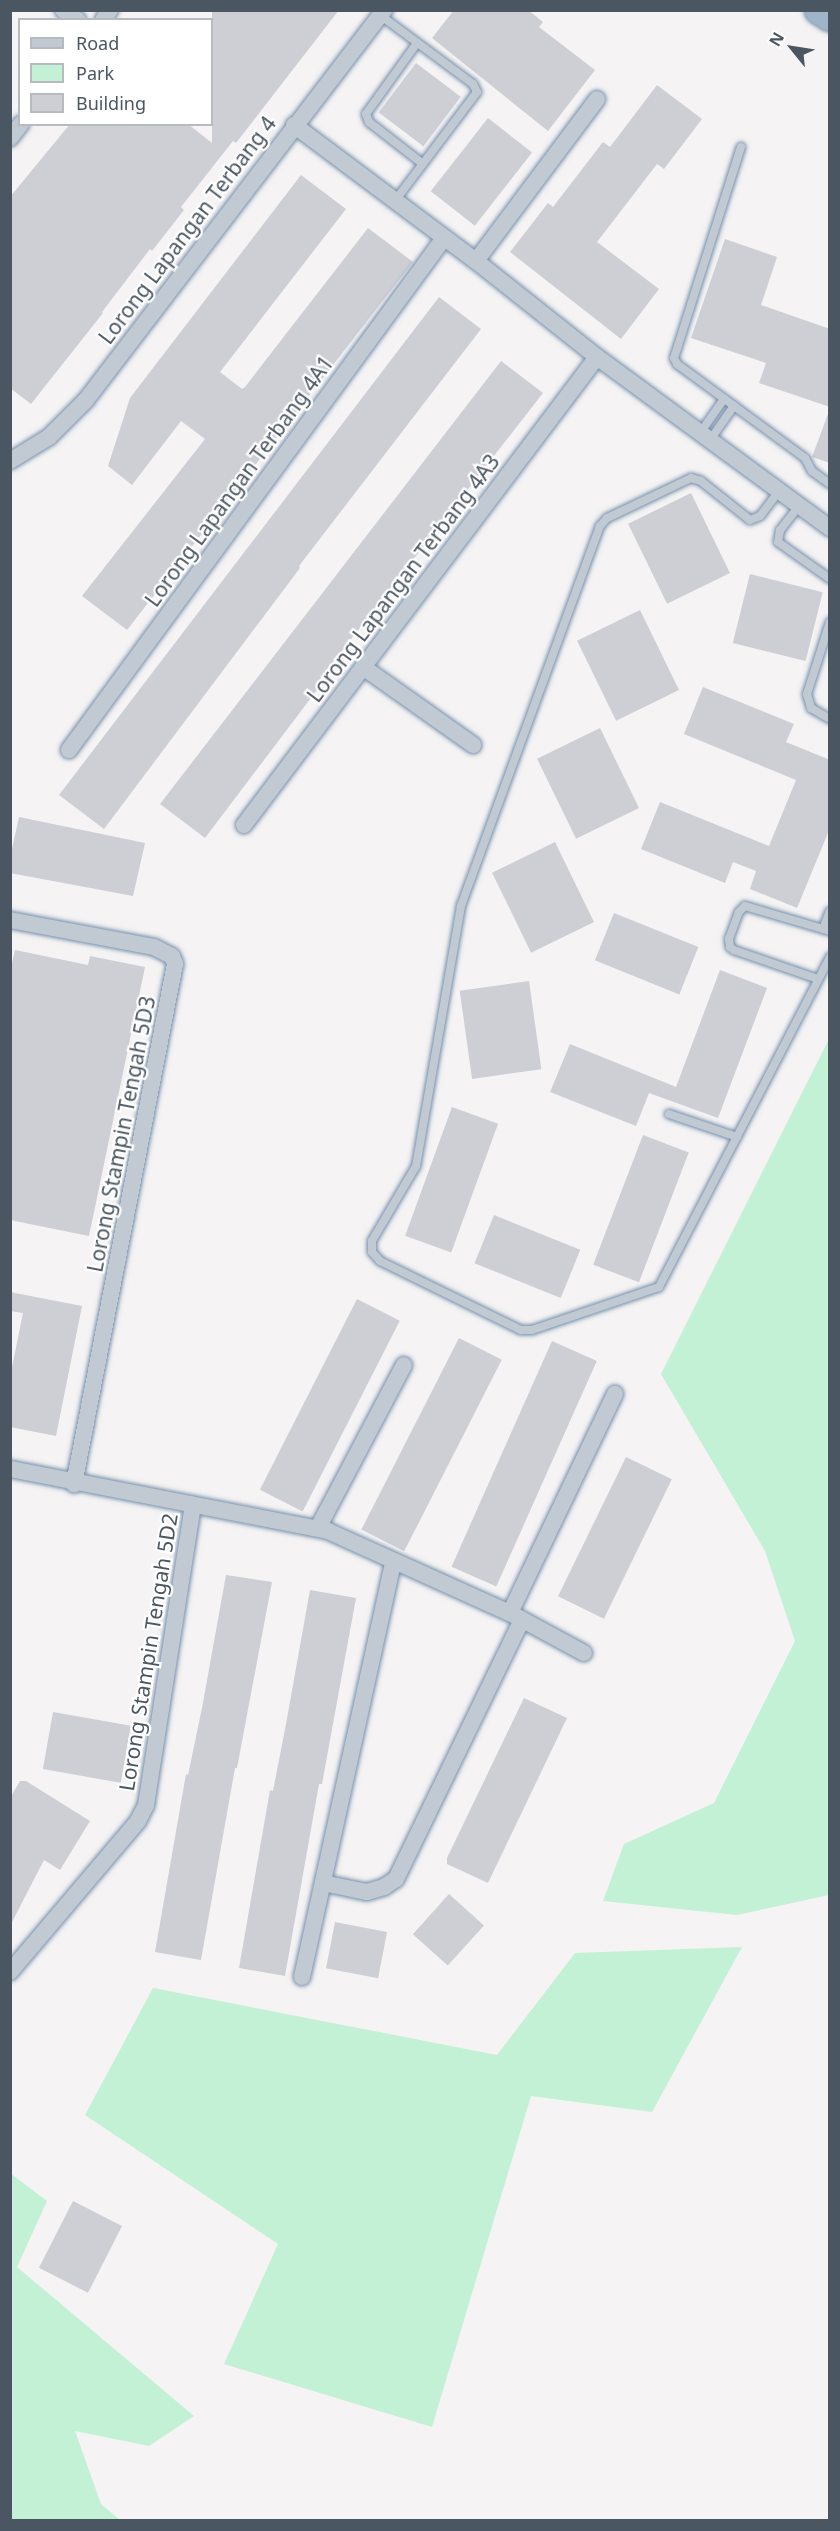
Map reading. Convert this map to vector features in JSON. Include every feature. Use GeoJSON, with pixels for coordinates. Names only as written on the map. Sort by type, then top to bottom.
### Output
{"type":"FeatureCollection","features":[{"type":"Feature","properties":{"kind":"highway"},"geometry":{"type":"LineString","coordinates":[[819,10],[830,16]]}},
{"type":"Feature","properties":{"kind":"street","name":"Lorong Lapangan Terbang 4"},"geometry":{"type":"LineString","coordinates":[[10,461],[49,437],[86,400],[294,125],[382,13]]}},
{"type":"Feature","properties":{"kind":"street"},"geometry":{"type":"LineString","coordinates":[[476,261],[597,99]]}},
{"type":"Feature","properties":{"kind":"street"},"geometry":{"type":"LineString","coordinates":[[294,125],[476,261],[597,357],[830,528]]}},
{"type":"Feature","properties":{"kind":"street"},"geometry":{"type":"LineString","coordinates":[[10,138],[19,126]]}},
{"type":"Feature","properties":{"kind":"street","name":"Lorong Lapangan Terbang 4A1"},"geometry":{"type":"LineString","coordinates":[[69,750],[444,238]]}},
{"type":"Feature","properties":{"kind":"street","name":"Lorong Lapangan Terbang 4A3"},"geometry":{"type":"LineString","coordinates":[[244,825],[597,357]]}},
{"type":"Feature","properties":{"kind":"street"},"geometry":{"type":"LineString","coordinates":[[363,667],[473,745]]}},
{"type":"Feature","properties":{"kind":"street","name":"Lorong Stampin Tengah 5D3"},"geometry":{"type":"LineString","coordinates":[[10,920],[154,947],[172,956],[175,964],[175,979],[75,1484]]}},
{"type":"Feature","properties":{"kind":"street"},"geometry":{"type":"LineString","coordinates":[[318,1528],[404,1365]]}},
{"type":"Feature","properties":{"kind":"street"},"geometry":{"type":"LineString","coordinates":[[323,1883],[367,1892],[384,1887],[396,1879],[615,1394]]}},
{"type":"Feature","properties":{"kind":"street"},"geometry":{"type":"LineString","coordinates":[[10,1469],[75,1484],[318,1528],[515,1617],[585,1653]]}},
{"type":"Feature","properties":{"kind":"street","name":"Lorong Stampin Tengah 5D2"},"geometry":{"type":"LineString","coordinates":[[10,1972],[138,1821],[146,1805],[194,1505]]}},
{"type":"Feature","properties":{"kind":"street"},"geometry":{"type":"LineString","coordinates":[[302,1977],[393,1562]]}},
{"type":"Feature","properties":{"kind":"lane"},"geometry":{"type":"LineString","coordinates":[[382,13],[417,43],[473,84],[477,92],[395,201]]}},
{"type":"Feature","properties":{"kind":"lane"},"geometry":{"type":"LineString","coordinates":[[417,43],[366,114],[369,122],[423,164]]}},
{"type":"Feature","properties":{"kind":"lane"},"geometry":{"type":"LineString","coordinates":[[741,147],[674,354],[677,364],[805,458],[812,471],[830,484]]}},
{"type":"Feature","properties":{"kind":"lane"},"geometry":{"type":"LineString","coordinates":[[705,436],[724,399]]}},
{"type":"Feature","properties":{"kind":"lane"},"geometry":{"type":"LineString","coordinates":[[705,436],[734,406]]}},
{"type":"Feature","properties":{"kind":"lane"},"geometry":{"type":"LineString","coordinates":[[779,491],[760,516],[750,520],[701,481],[691,478],[607,518],[600,526],[461,906],[416,1166],[372,1241],[372,1252],[381,1261],[512,1328],[532,1330],[662,1284],[830,957]]}},
{"type":"Feature","properties":{"kind":"lane"},"geometry":{"type":"LineString","coordinates":[[799,506],[780,530],[778,542],[830,579]]}},
{"type":"Feature","properties":{"kind":"lane"},"geometry":{"type":"LineString","coordinates":[[830,622],[807,694],[811,708],[830,719]]}},
{"type":"Feature","properties":{"kind":"lane"},"geometry":{"type":"LineString","coordinates":[[818,979],[734,950],[730,947],[729,939],[739,912],[745,906],[826,930],[830,911]]}},
{"type":"Feature","properties":{"kind":"lane"},"geometry":{"type":"LineString","coordinates":[[669,1114],[737,1137]]}},
{"type":"Feature","properties":{"kind":"green space"},"geometry":{"type":"Polygon","coordinates":[[[829,1039],[829,1895],[737,1915],[603,1901],[624,1844],[714,1803],[795,1641],[765,1551],[661,1374],[829,1039]]]}},
{"type":"Feature","properties":{"kind":"green space"},"geometry":{"type":"Polygon","coordinates":[[[742,1947],[652,2112],[531,2096],[432,2427],[224,2364],[278,2244],[85,2115],[153,1988],[497,2055],[575,1953],[742,1947]]]}},
{"type":"Feature","properties":{"kind":"green space"},"geometry":{"type":"Polygon","coordinates":[[[10,2173],[47,2201],[17,2267],[194,2416],[149,2446],[75,2431],[101,2504],[120,2520],[11,2520],[10,2173]]]}},
{"type":"Feature","properties":{"kind":"building"},"geometry":{"type":"Polygon","coordinates":[[[212,10],[339,10],[236,143],[233,141],[181,207],[184,210],[152,251],[150,249],[31,404],[10,388],[10,197],[68,126],[191,126],[212,143],[212,10]]]}},
{"type":"Feature","properties":{"kind":"building"},"geometry":{"type":"Polygon","coordinates":[[[454,10],[528,10],[543,22],[539,27],[595,70],[548,131],[432,38],[454,10]]]}},
{"type":"Feature","properties":{"kind":"building"},"geometry":{"type":"Polygon","coordinates":[[[416,63],[461,97],[423,146],[379,113],[416,63]]]}},
{"type":"Feature","properties":{"kind":"building"},"geometry":{"type":"Polygon","coordinates":[[[657,85],[702,119],[664,169],[657,164],[597,242],[659,289],[621,339],[510,252],[548,203],[553,207],[603,142],[610,147],[657,85]]]}},
{"type":"Feature","properties":{"kind":"building"},"geometry":{"type":"Polygon","coordinates":[[[488,118],[532,152],[475,226],[431,191],[488,118]]]}},
{"type":"Feature","properties":{"kind":"building"},"geometry":{"type":"Polygon","coordinates":[[[301,175],[346,209],[220,372],[242,389],[245,387],[368,228],[413,262],[127,630],[82,596],[205,439],[181,421],[132,485],[108,466],[130,398],[301,175]]]}},
{"type":"Feature","properties":{"kind":"building"},"geometry":{"type":"Polygon","coordinates":[[[725,239],[777,257],[761,305],[830,329],[830,407],[759,383],[766,363],[691,338],[725,239]]]}},
{"type":"Feature","properties":{"kind":"building"},"geometry":{"type":"Polygon","coordinates":[[[439,297],[481,329],[299,566],[300,568],[104,829],[59,795],[439,297]]]}},
{"type":"Feature","properties":{"kind":"building"},"geometry":{"type":"Polygon","coordinates":[[[501,361],[543,393],[320,679],[323,682],[205,838],[160,804],[501,361]]]}},
{"type":"Feature","properties":{"kind":"building"},"geometry":{"type":"Polygon","coordinates":[[[828,414],[830,414],[830,463],[812,457],[828,414]]]}},
{"type":"Feature","properties":{"kind":"building"},"geometry":{"type":"Polygon","coordinates":[[[691,493],[730,573],[667,604],[628,524],[691,493]]]}},
{"type":"Feature","properties":{"kind":"building"},"geometry":{"type":"Polygon","coordinates":[[[750,574],[823,592],[806,661],[733,643],[750,574]]]}},
{"type":"Feature","properties":{"kind":"building"},"geometry":{"type":"Polygon","coordinates":[[[640,610],[679,690],[616,721],[577,641],[640,610]]]}},
{"type":"Feature","properties":{"kind":"building"},"geometry":{"type":"Polygon","coordinates":[[[703,687],[794,724],[786,742],[830,760],[830,828],[797,908],[750,889],[756,871],[733,862],[725,883],[641,849],[660,802],[769,846],[796,780],[684,734],[703,687]]]}},
{"type":"Feature","properties":{"kind":"building"},"geometry":{"type":"Polygon","coordinates":[[[600,728],[639,808],[576,839],[537,759],[600,728]]]}},
{"type":"Feature","properties":{"kind":"building"},"geometry":{"type":"Polygon","coordinates":[[[19,817],[145,843],[133,896],[10,873],[10,858],[19,817]]]}},
{"type":"Feature","properties":{"kind":"building"},"geometry":{"type":"Polygon","coordinates":[[[555,842],[594,922],[531,953],[492,873],[555,842]]]}},
{"type":"Feature","properties":{"kind":"building"},"geometry":{"type":"Polygon","coordinates":[[[614,913],[698,947],[679,994],[595,960],[614,913]]]}},
{"type":"Feature","properties":{"kind":"building"},"geometry":{"type":"Polygon","coordinates":[[[15,950],[88,965],[90,956],[145,967],[89,1236],[10,1220],[10,972],[15,950]]]}},
{"type":"Feature","properties":{"kind":"building"},"geometry":{"type":"Polygon","coordinates":[[[720,970],[767,988],[718,1118],[649,1093],[636,1126],[550,1092],[570,1044],[676,1087],[720,970]]]}},
{"type":"Feature","properties":{"kind":"building"},"geometry":{"type":"Polygon","coordinates":[[[529,981],[541,1069],[472,1079],[460,991],[529,981]]]}},
{"type":"Feature","properties":{"kind":"building"},"geometry":{"type":"Polygon","coordinates":[[[452,1107],[498,1124],[451,1252],[405,1236],[452,1107]]]}},
{"type":"Feature","properties":{"kind":"building"},"geometry":{"type":"Polygon","coordinates":[[[643,1135],[689,1153],[639,1282],[593,1265],[643,1135]]]}},
{"type":"Feature","properties":{"kind":"building"},"geometry":{"type":"Polygon","coordinates":[[[494,1215],[580,1250],[561,1298],[475,1263],[494,1215]]]}},
{"type":"Feature","properties":{"kind":"building"},"geometry":{"type":"Polygon","coordinates":[[[10,1292],[82,1306],[56,1436],[10,1427],[10,1377],[23,1313],[10,1311],[10,1292]]]}},
{"type":"Feature","properties":{"kind":"building"},"geometry":{"type":"Polygon","coordinates":[[[357,1299],[400,1321],[303,1511],[260,1490],[357,1299]]]}},
{"type":"Feature","properties":{"kind":"building"},"geometry":{"type":"Polygon","coordinates":[[[459,1338],[502,1360],[404,1551],[361,1530],[459,1338]]]}},
{"type":"Feature","properties":{"kind":"building"},"geometry":{"type":"Polygon","coordinates":[[[552,1341],[597,1361],[496,1587],[452,1567],[552,1341]]]}},
{"type":"Feature","properties":{"kind":"building"},"geometry":{"type":"Polygon","coordinates":[[[626,1457],[672,1479],[604,1619],[558,1596],[626,1457]]]}},
{"type":"Feature","properties":{"kind":"building"},"geometry":{"type":"Polygon","coordinates":[[[226,1575],[272,1582],[237,1768],[235,1768],[201,1960],[155,1952],[186,1774],[188,1775],[202,1708],[226,1575]]]}},
{"type":"Feature","properties":{"kind":"building"},"geometry":{"type":"Polygon","coordinates":[[[310,1590],[356,1598],[322,1784],[319,1784],[285,1976],[239,1968],[270,1790],[273,1791],[310,1590]]]}},
{"type":"Feature","properties":{"kind":"building"},"geometry":{"type":"Polygon","coordinates":[[[524,1698],[567,1718],[488,1883],[447,1864],[447,1858],[524,1698]]]}},
{"type":"Feature","properties":{"kind":"building"},"geometry":{"type":"Polygon","coordinates":[[[53,1712],[131,1726],[121,1783],[43,1769],[53,1712]]]}},
{"type":"Feature","properties":{"kind":"building"},"geometry":{"type":"Polygon","coordinates":[[[20,1781],[26,1781],[90,1821],[60,1870],[44,1860],[10,1926],[10,1798],[20,1781]]]}},
{"type":"Feature","properties":{"kind":"building"},"geometry":{"type":"Polygon","coordinates":[[[449,1894],[484,1925],[448,1966],[413,1934],[449,1894]]]}},
{"type":"Feature","properties":{"kind":"building"},"geometry":{"type":"Polygon","coordinates":[[[335,1922],[387,1932],[378,1978],[326,1968],[335,1922]]]}},
{"type":"Feature","properties":{"kind":"building"},"geometry":{"type":"Polygon","coordinates":[[[73,2201],[122,2226],[88,2293],[39,2268],[73,2201]]]}}]}
